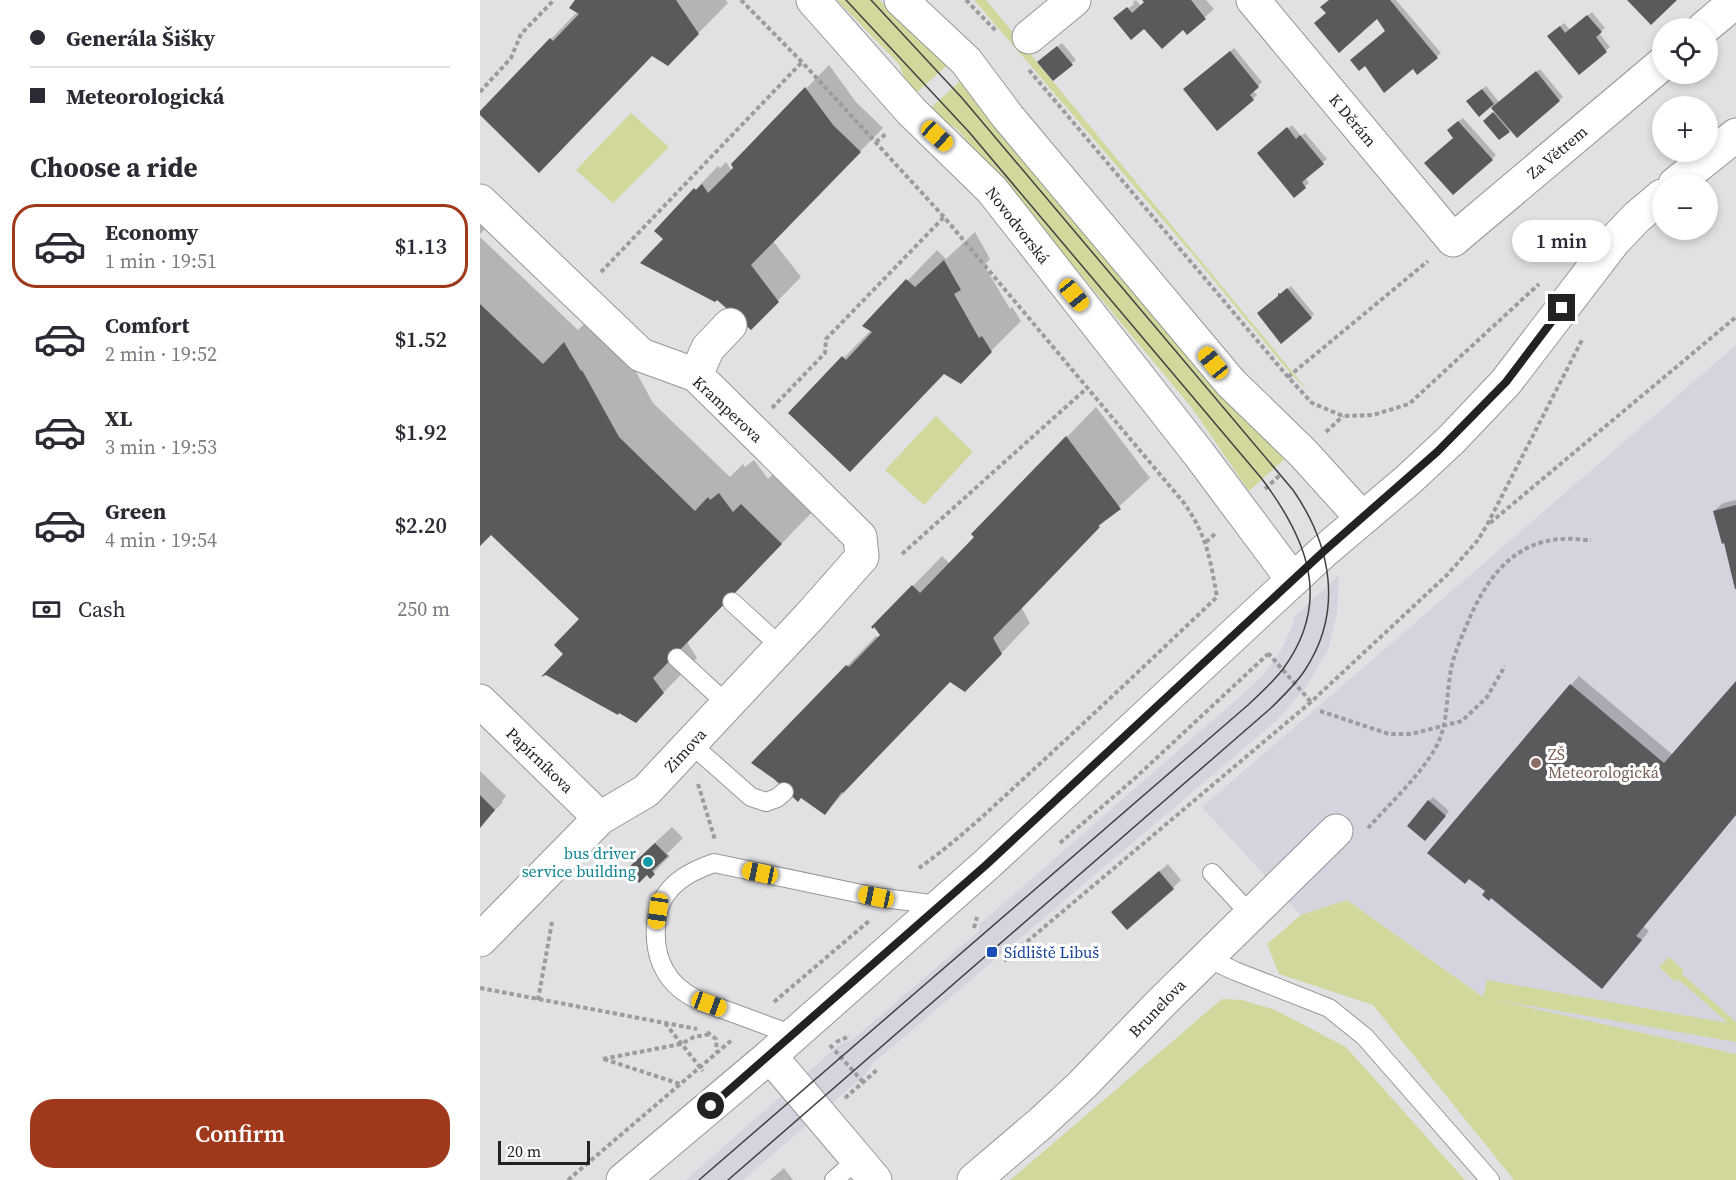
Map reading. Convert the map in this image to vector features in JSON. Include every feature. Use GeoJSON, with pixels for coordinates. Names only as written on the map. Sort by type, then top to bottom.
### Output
{"type":"FeatureCollection","features":[{"type":"Feature","properties":{"kind":"main road","name":"Novodvorská"},"geometry":{"type":"LineString","coordinates":[[813,0],[911,111],[992,190],[1293,580]]}},
{"type":"Feature","properties":{"kind":"main road"},"geometry":{"type":"LineString","coordinates":[[901,0],[966,61],[1008,117],[1158,294],[1213,363],[1303,453],[1362,518]]}},
{"type":"Feature","properties":{"kind":"main road"},"geometry":{"type":"LineString","coordinates":[[1013,43],[1074,0]]}},
{"type":"Feature","properties":{"kind":"main road","name":"K Děrám"},"geometry":{"type":"LineString","coordinates":[[1253,0],[1453,240]]}},
{"type":"Feature","properties":{"kind":"main road"},"geometry":{"type":"LineString","coordinates":[[1716,18],[1736,1]]}},
{"type":"Feature","properties":{"kind":"main road","name":"Za Větrem"},"geometry":{"type":"LineString","coordinates":[[1453,240],[1652,72]]}},
{"type":"Feature","properties":{"kind":"main road"},"geometry":{"type":"LineString","coordinates":[[1687,174],[1736,135]]}},
{"type":"Feature","properties":{"kind":"main road","name":"Kramperova"},"geometry":{"type":"LineString","coordinates":[[480,201],[641,355],[696,375],[860,537]]}},
{"type":"Feature","properties":{"kind":"main road"},"geometry":{"type":"LineString","coordinates":[[623,1180],[781,1046],[1031,824],[1293,580],[1408,480],[1506,382],[1619,235],[1652,205]]}},
{"type":"Feature","properties":{"kind":"main road"},"geometry":{"type":"LineString","coordinates":[[696,375],[708,348],[730,325]]}},
{"type":"Feature","properties":{"kind":"main road","name":"Zimova"},"geometry":{"type":"LineString","coordinates":[[480,940],[600,818],[646,791],[693,759],[728,705],[862,557],[860,537]]}},
{"type":"Feature","properties":{"kind":"main road","name":"Papírníkova"},"geometry":{"type":"LineString","coordinates":[[484,705],[600,818]]}},
{"type":"Feature","properties":{"kind":"main road","name":"Brunelova"},"geometry":{"type":"LineString","coordinates":[[974,1180],[1082,1085],[1336,831]]}},
{"type":"Feature","properties":{"kind":"main road"},"geometry":{"type":"LineString","coordinates":[[781,1046],[856,1173]]}},
{"type":"Feature","properties":{"kind":"lane"},"geometry":{"type":"LineString","coordinates":[[732,602],[780,646]]}},
{"type":"Feature","properties":{"kind":"lane"},"geometry":{"type":"LineString","coordinates":[[677,658],[728,705]]}},
{"type":"Feature","properties":{"kind":"lane"},"geometry":{"type":"LineString","coordinates":[[693,759],[752,797],[766,802],[777,798],[784,792]]}},
{"type":"Feature","properties":{"kind":"lane"},"geometry":{"type":"LineString","coordinates":[[781,1046],[694,999],[673,984],[660,963],[654,936],[658,911],[670,888],[691,871],[714,863],[876,897],[939,905]]}},
{"type":"Feature","properties":{"kind":"lane"},"geometry":{"type":"LineString","coordinates":[[1212,873],[1251,915]]}},
{"type":"Feature","properties":{"kind":"lane"},"geometry":{"type":"LineString","coordinates":[[1207,958],[1329,1008],[1365,1037],[1490,1180]]}},
{"type":"Feature","properties":{"kind":"path"},"geometry":{"type":"LineString","coordinates":[[480,92],[511,58],[521,34],[554,0]]}},
{"type":"Feature","properties":{"kind":"path"},"geometry":{"type":"LineString","coordinates":[[741,0],[802,62],[944,217],[1184,503],[1206,542],[1216,597],[1084,724],[982,817],[919,868]]}},
{"type":"Feature","properties":{"kind":"path"},"geometry":{"type":"LineString","coordinates":[[966,0],[1013,43],[1288,377],[1312,403],[1343,416],[1373,415],[1409,404],[1531,289]]}},
{"type":"Feature","properties":{"kind":"path"},"geometry":{"type":"LineString","coordinates":[[966,61],[1013,43]]}},
{"type":"Feature","properties":{"kind":"path"},"geometry":{"type":"LineString","coordinates":[[578,295],[802,62]]}},
{"type":"Feature","properties":{"kind":"path"},"geometry":{"type":"LineString","coordinates":[[876,142],[911,111]]}},
{"type":"Feature","properties":{"kind":"path"},"geometry":{"type":"LineString","coordinates":[[751,430],[825,353],[826,339],[944,217]]}},
{"type":"Feature","properties":{"kind":"path"},"geometry":{"type":"LineString","coordinates":[[1288,377],[1453,240]]}},
{"type":"Feature","properties":{"kind":"path"},"geometry":{"type":"LineString","coordinates":[[1487,525],[1736,317]]}},
{"type":"Feature","properties":{"kind":"path"},"geometry":{"type":"LineString","coordinates":[[1004,960],[1311,702],[1455,567],[1478,540],[1487,525],[1585,334]]}},
{"type":"Feature","properties":{"kind":"path"},"geometry":{"type":"LineString","coordinates":[[902,555],[1087,388]]}},
{"type":"Feature","properties":{"kind":"path"},"geometry":{"type":"LineString","coordinates":[[1206,542],[1343,416]]}},
{"type":"Feature","properties":{"kind":"path"},"geometry":{"type":"LineString","coordinates":[[1368,829],[1411,780],[1436,747],[1444,726],[1455,653],[1471,613],[1501,565],[1516,553],[1538,544],[1562,539],[1591,540]]}},
{"type":"Feature","properties":{"kind":"path"},"geometry":{"type":"LineString","coordinates":[[1320,711],[1389,734],[1411,734],[1462,722],[1487,697],[1505,666]]}},
{"type":"Feature","properties":{"kind":"path"},"geometry":{"type":"LineString","coordinates":[[693,759],[716,844]]}},
{"type":"Feature","properties":{"kind":"path"},"geometry":{"type":"LineString","coordinates":[[974,928],[977,916]]}},
{"type":"Feature","properties":{"kind":"path"},"geometry":{"type":"LineString","coordinates":[[538,1000],[552,922]]}},
{"type":"Feature","properties":{"kind":"path"},"geometry":{"type":"LineString","coordinates":[[480,988],[698,1029],[711,1034],[716,1039],[717,1053]]}},
{"type":"Feature","properties":{"kind":"path"},"geometry":{"type":"LineString","coordinates":[[665,1023],[700,1067]]}},
{"type":"Feature","properties":{"kind":"path"},"geometry":{"type":"LineString","coordinates":[[681,1084],[603,1059],[681,1044],[694,1037],[711,1034]]}},
{"type":"Feature","properties":{"kind":"path"},"geometry":{"type":"LineString","coordinates":[[850,1036],[830,1044],[863,1082]]}},
{"type":"Feature","properties":{"kind":"path"},"geometry":{"type":"LineString","coordinates":[[823,1118],[878,1070]]}},
{"type":"Feature","properties":{"kind":"shaded area"},"geometry":{"type":"Polygon","coordinates":[[[1736,345],[1736,1054],[1485,998],[1347,900],[1301,915],[1202,807],[1736,345]]]}},
{"type":"Feature","properties":{"kind":"shaded area"},"geometry":{"type":"Polygon","coordinates":[[[1339,575],[1337,613],[1328,650],[1304,690],[1276,721],[873,1063],[865,1075],[743,1180],[686,1180],[840,1044],[852,1040],[979,931],[980,924],[1245,692],[1266,672],[1280,652],[1292,627],[1294,617],[1339,575]]]}},
{"type":"Feature","properties":{"kind":"green space"},"geometry":{"type":"Polygon","coordinates":[[[837,0],[880,0],[923,44],[952,61],[914,95],[909,90],[899,64],[837,0]]]}},
{"type":"Feature","properties":{"kind":"green space"},"geometry":{"type":"Polygon","coordinates":[[[974,0],[986,0],[1309,392],[1291,374],[1189,250],[974,0]]]}},
{"type":"Feature","properties":{"kind":"green space"},"geometry":{"type":"Polygon","coordinates":[[[966,76],[978,105],[1079,223],[1288,456],[1249,491],[1192,408],[1052,240],[957,129],[927,111],[966,76]]]}},
{"type":"Feature","properties":{"kind":"green space"},"geometry":{"type":"Polygon","coordinates":[[[631,113],[669,147],[613,203],[576,170],[631,113]]]}},
{"type":"Feature","properties":{"kind":"green space"},"geometry":{"type":"Polygon","coordinates":[[[936,416],[973,452],[924,505],[885,470],[936,416]]]}},
{"type":"Feature","properties":{"kind":"green space"},"geometry":{"type":"Polygon","coordinates":[[[1347,900],[1483,997],[1487,980],[1728,1023],[1678,979],[1675,982],[1659,967],[1669,957],[1684,971],[1682,974],[1736,1022],[1736,1042],[1491,999],[1736,1054],[1736,1180],[1514,1180],[1373,1005],[1279,974],[1267,944],[1301,915],[1347,900]]]}},
{"type":"Feature","properties":{"kind":"green space"},"geometry":{"type":"Polygon","coordinates":[[[1222,999],[1242,1000],[1275,1010],[1346,1047],[1465,1180],[1010,1180],[1222,999]]]}},
{"type":"Feature","properties":{"kind":"building"},"geometry":{"type":"Polygon","coordinates":[[[575,0],[676,0],[699,34],[668,66],[652,56],[539,173],[480,115],[480,111],[550,38],[553,41],[579,14],[569,8],[575,0]]]}},
{"type":"Feature","properties":{"kind":"building"},"geometry":{"type":"Polygon","coordinates":[[[1142,0],[1191,0],[1206,19],[1187,35],[1183,30],[1162,49],[1144,29],[1131,40],[1113,18],[1127,7],[1132,13],[1144,2],[1142,0]]]}},
{"type":"Feature","properties":{"kind":"building"},"geometry":{"type":"Polygon","coordinates":[[[1329,0],[1390,0],[1438,58],[1417,75],[1413,69],[1384,93],[1365,66],[1359,71],[1350,60],[1385,31],[1377,19],[1339,53],[1314,23],[1326,13],[1320,7],[1329,0]]]}},
{"type":"Feature","properties":{"kind":"building"},"geometry":{"type":"Polygon","coordinates":[[[1627,0],[1677,0],[1658,18],[1652,18],[1651,25],[1627,0]]]}},
{"type":"Feature","properties":{"kind":"building"},"geometry":{"type":"Polygon","coordinates":[[[1587,15],[1602,32],[1596,37],[1607,52],[1579,75],[1547,36],[1560,26],[1565,33],[1587,15]]]}},
{"type":"Feature","properties":{"kind":"building"},"geometry":{"type":"Polygon","coordinates":[[[1057,46],[1073,65],[1053,81],[1037,62],[1057,46]]]}},
{"type":"Feature","properties":{"kind":"building"},"geometry":{"type":"Polygon","coordinates":[[[1230,51],[1259,87],[1250,95],[1254,100],[1217,131],[1183,89],[1230,51]]]}},
{"type":"Feature","properties":{"kind":"building"},"geometry":{"type":"Polygon","coordinates":[[[1536,71],[1560,101],[1517,138],[1491,108],[1536,71]]]}},
{"type":"Feature","properties":{"kind":"building"},"geometry":{"type":"Polygon","coordinates":[[[805,87],[833,125],[861,152],[751,265],[779,302],[751,330],[717,300],[715,302],[640,263],[663,239],[654,231],[694,188],[696,190],[702,184],[708,193],[733,168],[731,164],[805,87]]]}},
{"type":"Feature","properties":{"kind":"building"},"geometry":{"type":"Polygon","coordinates":[[[1482,89],[1494,104],[1479,117],[1466,101],[1482,89]]]}},
{"type":"Feature","properties":{"kind":"building"},"geometry":{"type":"Polygon","coordinates":[[[1493,112],[1510,132],[1499,140],[1483,121],[1493,112]]]}},
{"type":"Feature","properties":{"kind":"building"},"geometry":{"type":"Polygon","coordinates":[[[1458,121],[1493,160],[1453,195],[1424,163],[1453,138],[1447,130],[1458,121]]]}},
{"type":"Feature","properties":{"kind":"building"},"geometry":{"type":"Polygon","coordinates":[[[1287,127],[1296,139],[1300,135],[1324,164],[1302,182],[1306,188],[1294,198],[1257,153],[1287,127]]]}},
{"type":"Feature","properties":{"kind":"building"},"geometry":{"type":"Polygon","coordinates":[[[944,260],[961,290],[954,294],[979,338],[982,336],[992,352],[961,384],[944,374],[850,472],[788,413],[842,356],[846,360],[872,332],[862,326],[906,279],[915,287],[944,260]]]}},
{"type":"Feature","properties":{"kind":"building"},"geometry":{"type":"Polygon","coordinates":[[[1287,288],[1312,318],[1281,344],[1257,313],[1278,296],[1278,293],[1280,294],[1287,288]]]}},
{"type":"Feature","properties":{"kind":"building"},"geometry":{"type":"Polygon","coordinates":[[[480,304],[543,364],[564,342],[619,437],[695,511],[708,497],[710,500],[719,493],[733,512],[741,504],[782,544],[653,678],[664,693],[636,723],[546,675],[541,677],[563,654],[554,645],[579,619],[491,535],[480,546],[480,304]]]}},
{"type":"Feature","properties":{"kind":"building"},"geometry":{"type":"Polygon","coordinates":[[[1066,436],[1121,509],[1098,526],[1100,527],[993,638],[1002,654],[965,692],[950,682],[842,792],[825,815],[801,798],[798,802],[774,779],[751,763],[846,665],[849,667],[880,635],[874,627],[873,629],[871,627],[912,585],[920,593],[974,537],[971,534],[1066,436]]]}},
{"type":"Feature","properties":{"kind":"building"},"geometry":{"type":"Polygon","coordinates":[[[1736,505],[1735,589],[1724,543],[1722,544],[1713,511],[1736,505]]]}},
{"type":"Feature","properties":{"kind":"building"},"geometry":{"type":"Polygon","coordinates":[[[1736,681],[1736,815],[1636,936],[1642,940],[1602,989],[1491,898],[1489,901],[1482,895],[1485,891],[1469,879],[1465,884],[1427,853],[1570,684],[1664,763],[1736,681]]]}},
{"type":"Feature","properties":{"kind":"building"},"geometry":{"type":"Polygon","coordinates":[[[480,795],[495,810],[480,828],[480,795]]]}},
{"type":"Feature","properties":{"kind":"building"},"geometry":{"type":"Polygon","coordinates":[[[1428,800],[1446,816],[1425,841],[1407,826],[1428,800]]]}},
{"type":"Feature","properties":{"kind":"building","name":"bus driver service building"},"geometry":{"type":"Polygon","coordinates":[[[655,843],[668,856],[652,871],[655,874],[650,879],[647,875],[639,883],[636,880],[638,878],[628,868],[655,843]]]}},
{"type":"Feature","properties":{"kind":"building"},"geometry":{"type":"Polygon","coordinates":[[[1159,871],[1174,889],[1127,930],[1111,912],[1159,871]]]}},
{"type":"Feature","properties":{"kind":"tram line"},"geometry":{"type":"LineString","coordinates":[[699,1180],[1262,692],[1283,669],[1298,644],[1307,619],[1310,595],[1308,571],[1302,548],[1291,524],[1262,479],[969,132],[846,0]]}},
{"type":"Feature","properties":{"kind":"tram line"},"geometry":{"type":"LineString","coordinates":[[728,1180],[1271,708],[1305,670],[1317,648],[1325,625],[1328,602],[1328,578],[1324,556],[1306,511],[1293,490],[962,98],[871,0]]}},
{"type":"Feature","properties":{"kind":"place","name":"ZŠ Meteorologická"},"geometry":{"type":"Point","coordinates":[1536,763]}},
{"type":"Feature","properties":{"kind":"place","name":"bus driver service building"},"geometry":{"type":"Point","coordinates":[648,862]}},
{"type":"Feature","properties":{"kind":"place","name":"Sídliště Libuš"},"geometry":{"type":"Point","coordinates":[992,952]}},
{"type":"Feature","properties":{"kind":"route"},"geometry":{"type":"LineString","coordinates":[[711,1106],[986,865],[1323,552],[1408,480],[1506,382],[1562,308]]}}]}
